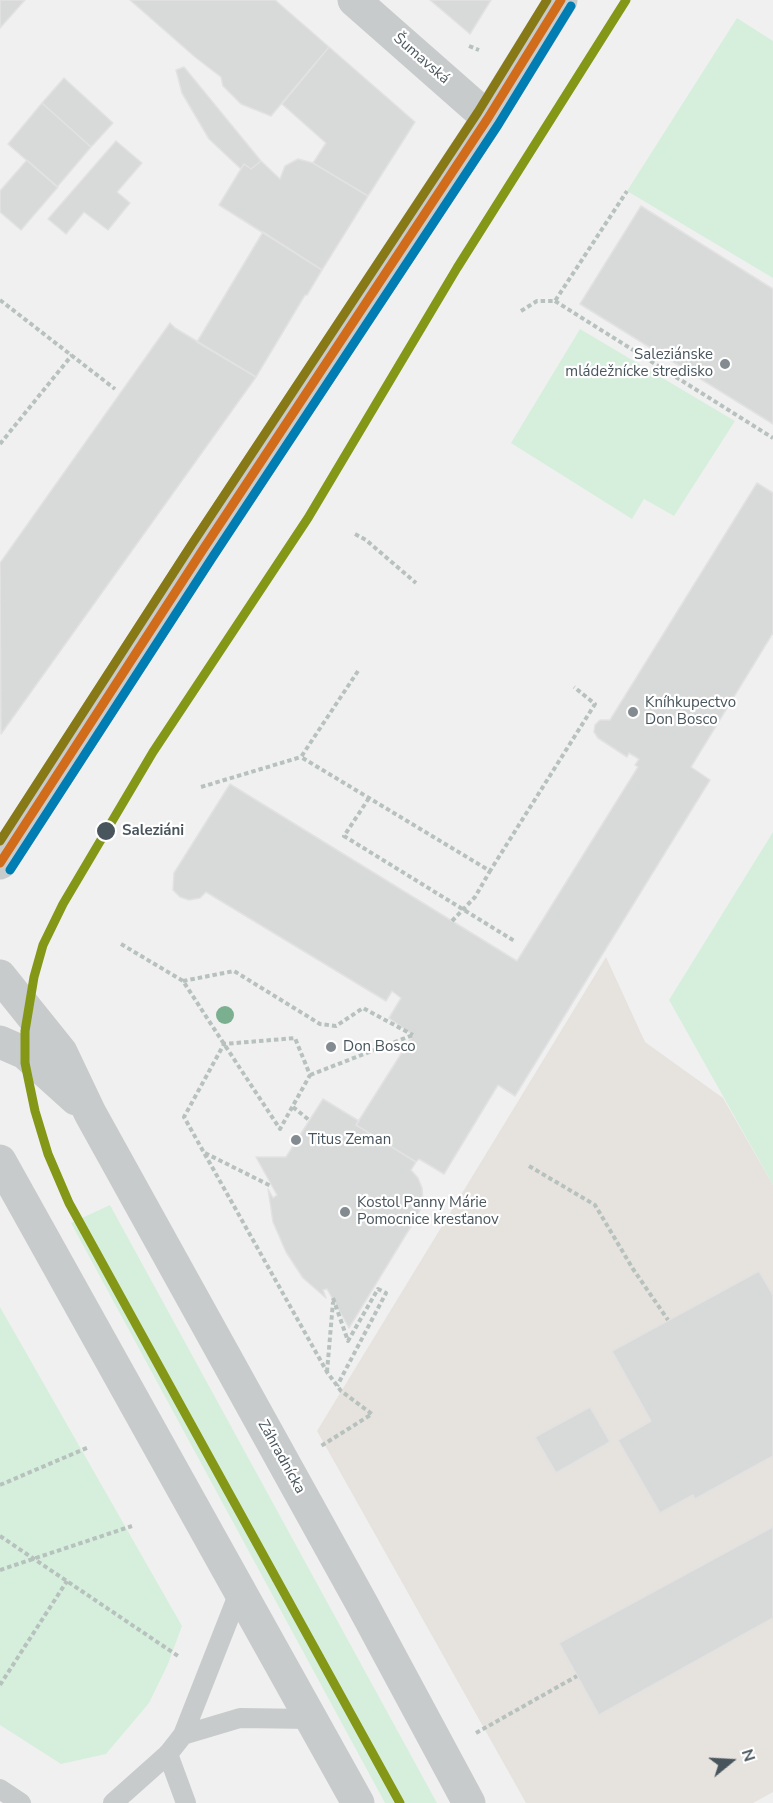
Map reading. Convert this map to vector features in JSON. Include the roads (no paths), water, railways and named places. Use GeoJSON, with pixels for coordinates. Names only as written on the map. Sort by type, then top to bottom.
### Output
{"type":"FeatureCollection","features":[{"type":"Feature","properties":{"kind":"street","name":"Šumavská"},"geometry":{"type":"LineString","coordinates":[[354,0],[488,118]]}},
{"type":"Feature","properties":{"kind":"street"},"geometry":{"type":"LineString","coordinates":[[0,863],[208,542],[488,118],[561,0]]}},
{"type":"Feature","properties":{"kind":"street","name":"Záhradnícka"},"geometry":{"type":"LineString","coordinates":[[0,976],[61,1052],[90,1113],[362,1604],[469,1803]]}},
{"type":"Feature","properties":{"kind":"street","name":"Záhradnícka"},"geometry":{"type":"LineString","coordinates":[[0,1042],[25,1053],[62,1084],[90,1113]]}},
{"type":"Feature","properties":{"kind":"street"},"geometry":{"type":"LineString","coordinates":[[5,1177],[240,1590],[358,1803]]}},
{"type":"Feature","properties":{"kind":"lane"},"geometry":{"type":"LineString","coordinates":[[113,1803],[168,1754],[183,1735],[240,1590]]}},
{"type":"Feature","properties":{"kind":"lane"},"geometry":{"type":"LineString","coordinates":[[183,1735],[240,1718],[312,1719]]}},
{"type":"Feature","properties":{"kind":"lane"},"geometry":{"type":"LineString","coordinates":[[168,1754],[186,1803]]}},
{"type":"Feature","properties":{"kind":"lane"},"geometry":{"type":"LineString","coordinates":[[0,1789],[21,1803]]}},
{"type":"Feature","properties":{"kind":"place","name":"Saleziánske mládežnícke stredisko"},"geometry":{"type":"Point","coordinates":[725,364]}},
{"type":"Feature","properties":{"kind":"place","name":"Kníhkupectvo Don Bosco"},"geometry":{"type":"Point","coordinates":[633,712]}},
{"type":"Feature","properties":{"kind":"place","name":"Saleziáni"},"geometry":{"type":"Point","coordinates":[106,831]}},
{"type":"Feature","properties":{"kind":"place","name":"Don Bosco"},"geometry":{"type":"Point","coordinates":[331,1047]}},
{"type":"Feature","properties":{"kind":"place","name":"Titus Zeman"},"geometry":{"type":"Point","coordinates":[296,1140]}},
{"type":"Feature","properties":{"kind":"place","name":"Kostol Panny Márie Pomocnice kresťanov"},"geometry":{"type":"Point","coordinates":[345,1212]}}]}
